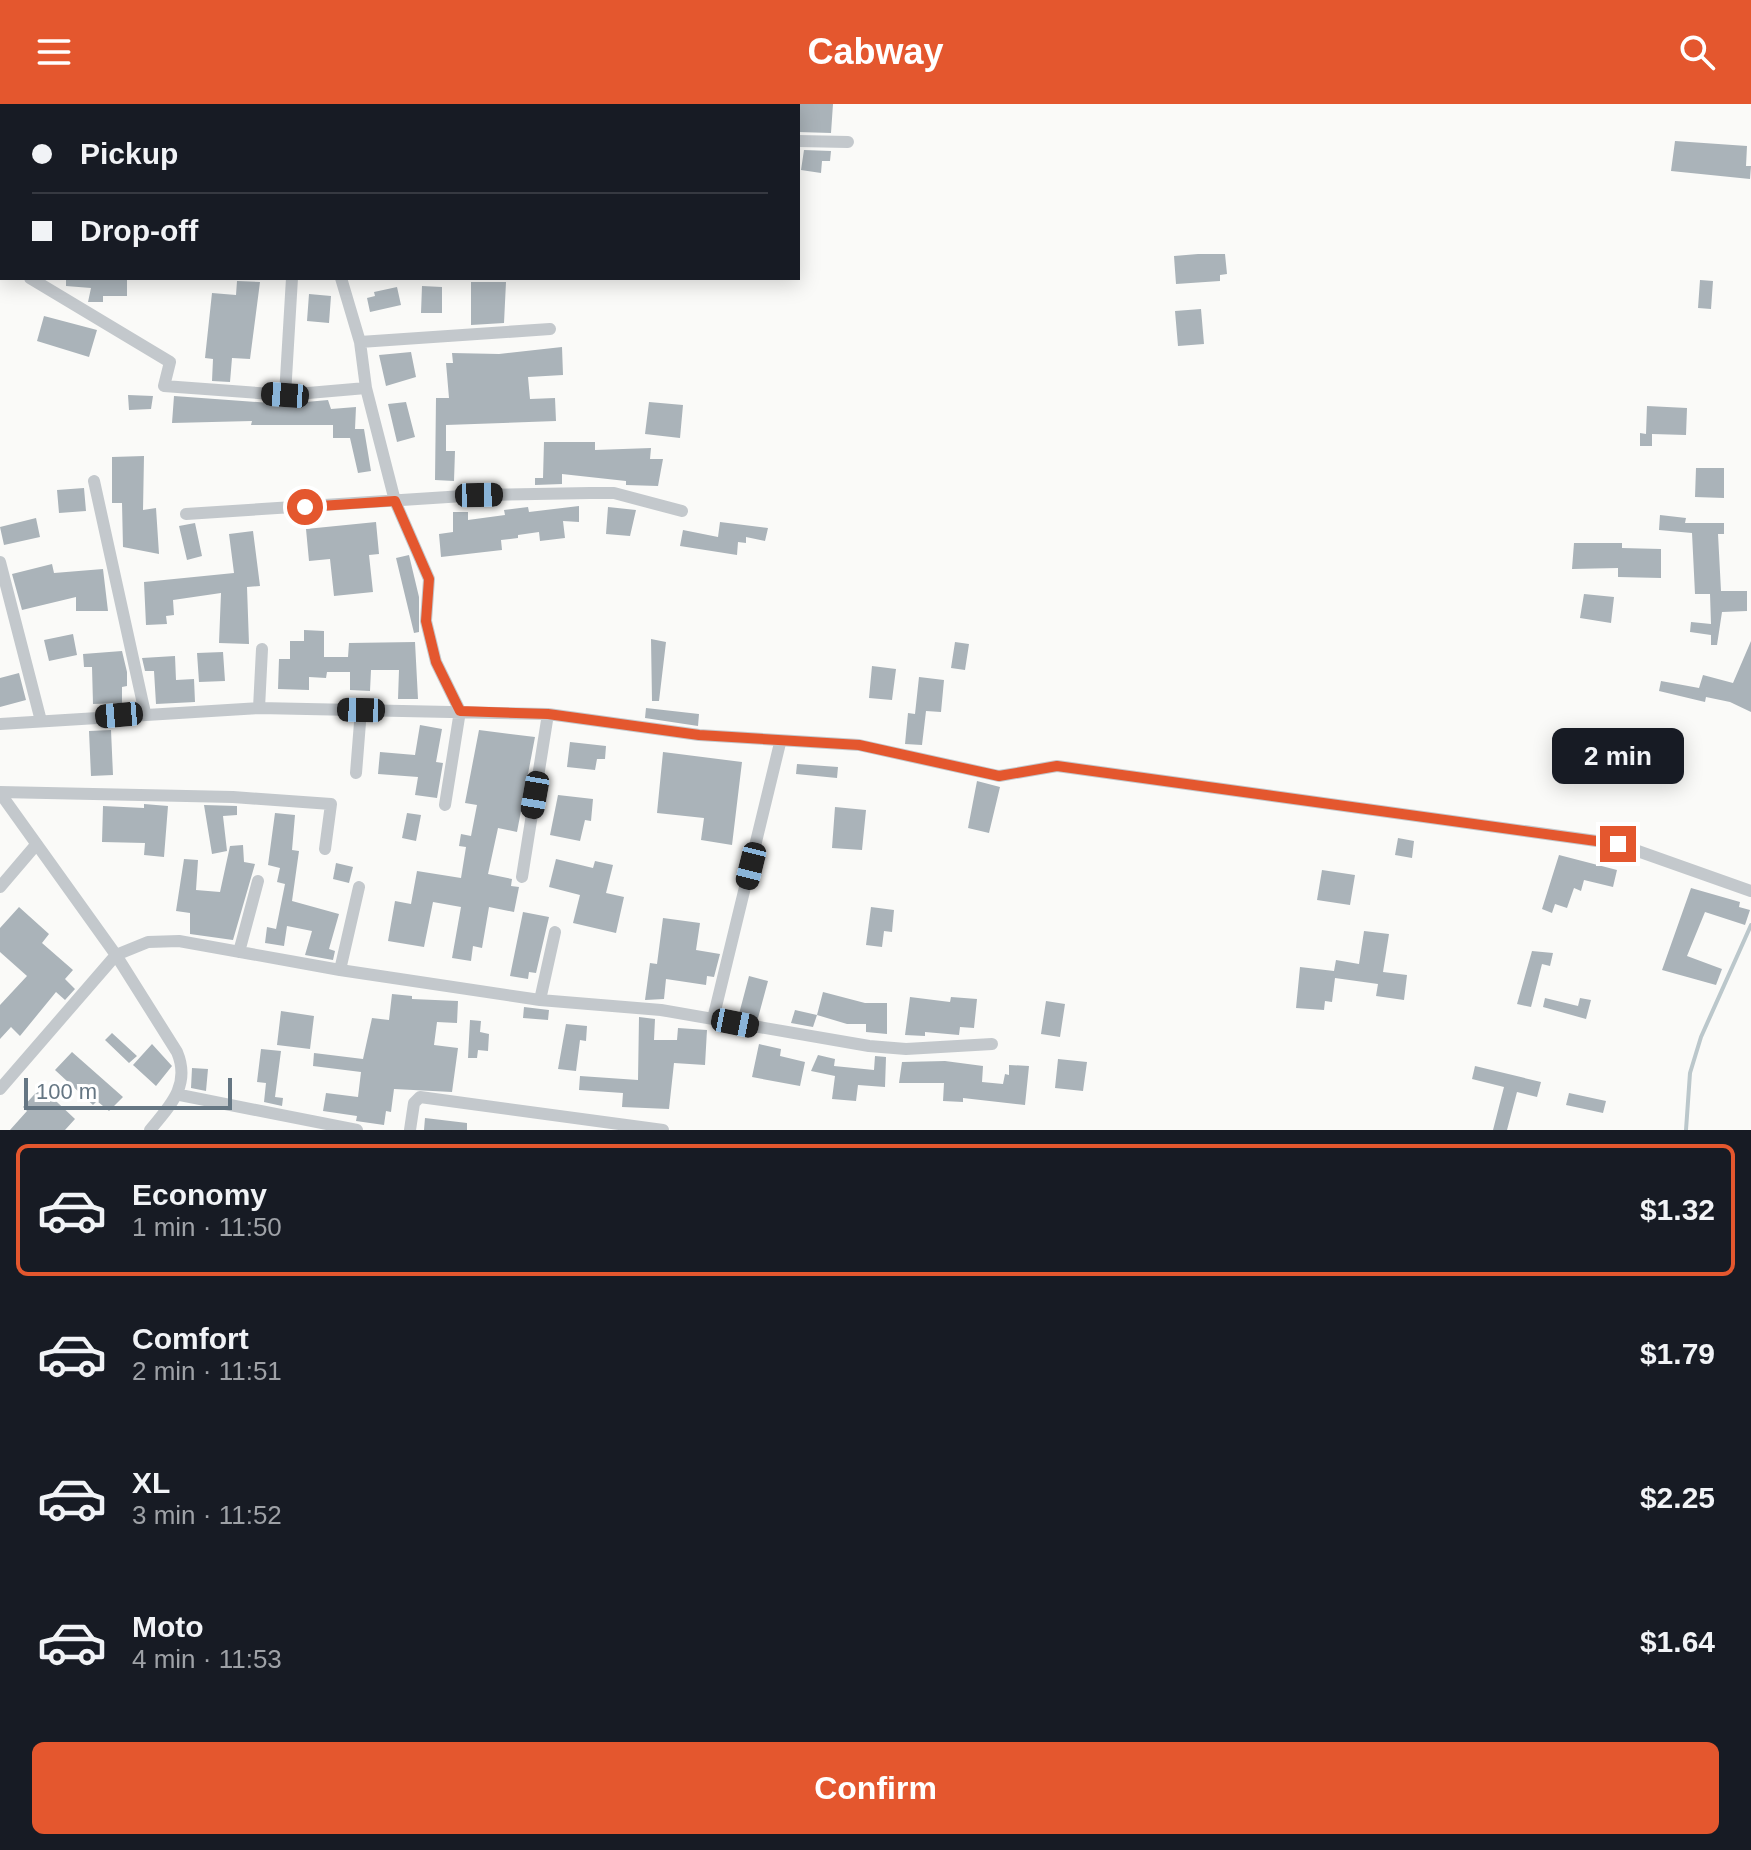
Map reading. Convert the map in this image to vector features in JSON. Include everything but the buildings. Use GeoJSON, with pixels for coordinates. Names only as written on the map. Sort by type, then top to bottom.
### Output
{"type":"FeatureCollection","features":[{"type":"Feature","properties":{"kind":"street"},"geometry":{"type":"LineString","coordinates":[[800,141],[848,142]]}},
{"type":"Feature","properties":{"kind":"street"},"geometry":{"type":"LineString","coordinates":[[33,280],[170,362],[164,386],[285,395],[366,388]]}},
{"type":"Feature","properties":{"kind":"street"},"geometry":{"type":"LineString","coordinates":[[285,395],[292,280]]}},
{"type":"Feature","properties":{"kind":"street"},"geometry":{"type":"LineString","coordinates":[[342,280],[360,342],[366,388],[395,501],[429,579],[426,621],[436,662],[460,711],[445,805]]}},
{"type":"Feature","properties":{"kind":"street"},"geometry":{"type":"LineString","coordinates":[[360,342],[550,329]]}},
{"type":"Feature","properties":{"kind":"street"},"geometry":{"type":"LineString","coordinates":[[94,481],[145,713]]}},
{"type":"Feature","properties":{"kind":"street"},"geometry":{"type":"LineString","coordinates":[[186,514],[479,495],[614,493],[682,511]]}},
{"type":"Feature","properties":{"kind":"street"},"geometry":{"type":"LineString","coordinates":[[0,562],[41,721]]}},
{"type":"Feature","properties":{"kind":"street"},"geometry":{"type":"LineString","coordinates":[[259,708],[262,649]]}},
{"type":"Feature","properties":{"kind":"street"},"geometry":{"type":"LineString","coordinates":[[0,724],[259,708],[548,714],[780,743],[859,745],[999,776],[1057,766],[1618,844],[1751,891]]}},
{"type":"Feature","properties":{"kind":"street"},"geometry":{"type":"LineString","coordinates":[[356,773],[361,710]]}},
{"type":"Feature","properties":{"kind":"street"},"geometry":{"type":"LineString","coordinates":[[522,877],[548,714]]}},
{"type":"Feature","properties":{"kind":"street"},"geometry":{"type":"LineString","coordinates":[[713,1019],[780,743]]}},
{"type":"Feature","properties":{"kind":"street"},"geometry":{"type":"LineString","coordinates":[[0,792],[35,846],[116,955],[182,1063],[180,1095],[150,1130]]}},
{"type":"Feature","properties":{"kind":"street"},"geometry":{"type":"LineString","coordinates":[[0,792],[203,796],[331,804],[325,849]]}},
{"type":"Feature","properties":{"kind":"street"},"geometry":{"type":"LineString","coordinates":[[0,887],[35,846]]}},
{"type":"Feature","properties":{"kind":"street"},"geometry":{"type":"LineString","coordinates":[[239,952],[258,881]]}},
{"type":"Feature","properties":{"kind":"street"},"geometry":{"type":"LineString","coordinates":[[340,970],[359,887]]}},
{"type":"Feature","properties":{"kind":"street"},"geometry":{"type":"LineString","coordinates":[[540,1000],[555,932]]}},
{"type":"Feature","properties":{"kind":"street"},"geometry":{"type":"LineString","coordinates":[[0,1089],[116,955],[148,942],[179,941],[340,970],[540,1000],[661,1010],[869,1046],[906,1049],[992,1044]]}},
{"type":"Feature","properties":{"kind":"street"},"geometry":{"type":"LineString","coordinates":[[180,1095],[357,1130]]}},
{"type":"Feature","properties":{"kind":"street"},"geometry":{"type":"LineString","coordinates":[[410,1130],[414,1103],[420,1097],[600,1126],[663,1130]]}},
{"type":"Feature","properties":{"kind":"waterway"},"geometry":{"type":"LineString","coordinates":[[1686,1130],[1690,1073],[1701,1037],[1751,925]]}},
{"type":"Feature","properties":{"kind":"route"},"geometry":{"type":"LineString","coordinates":[[305,507],[395,501],[429,579],[426,621],[436,662],[460,711],[548,714],[780,743],[859,745],[999,776],[1057,766],[1618,844]]}}]}
